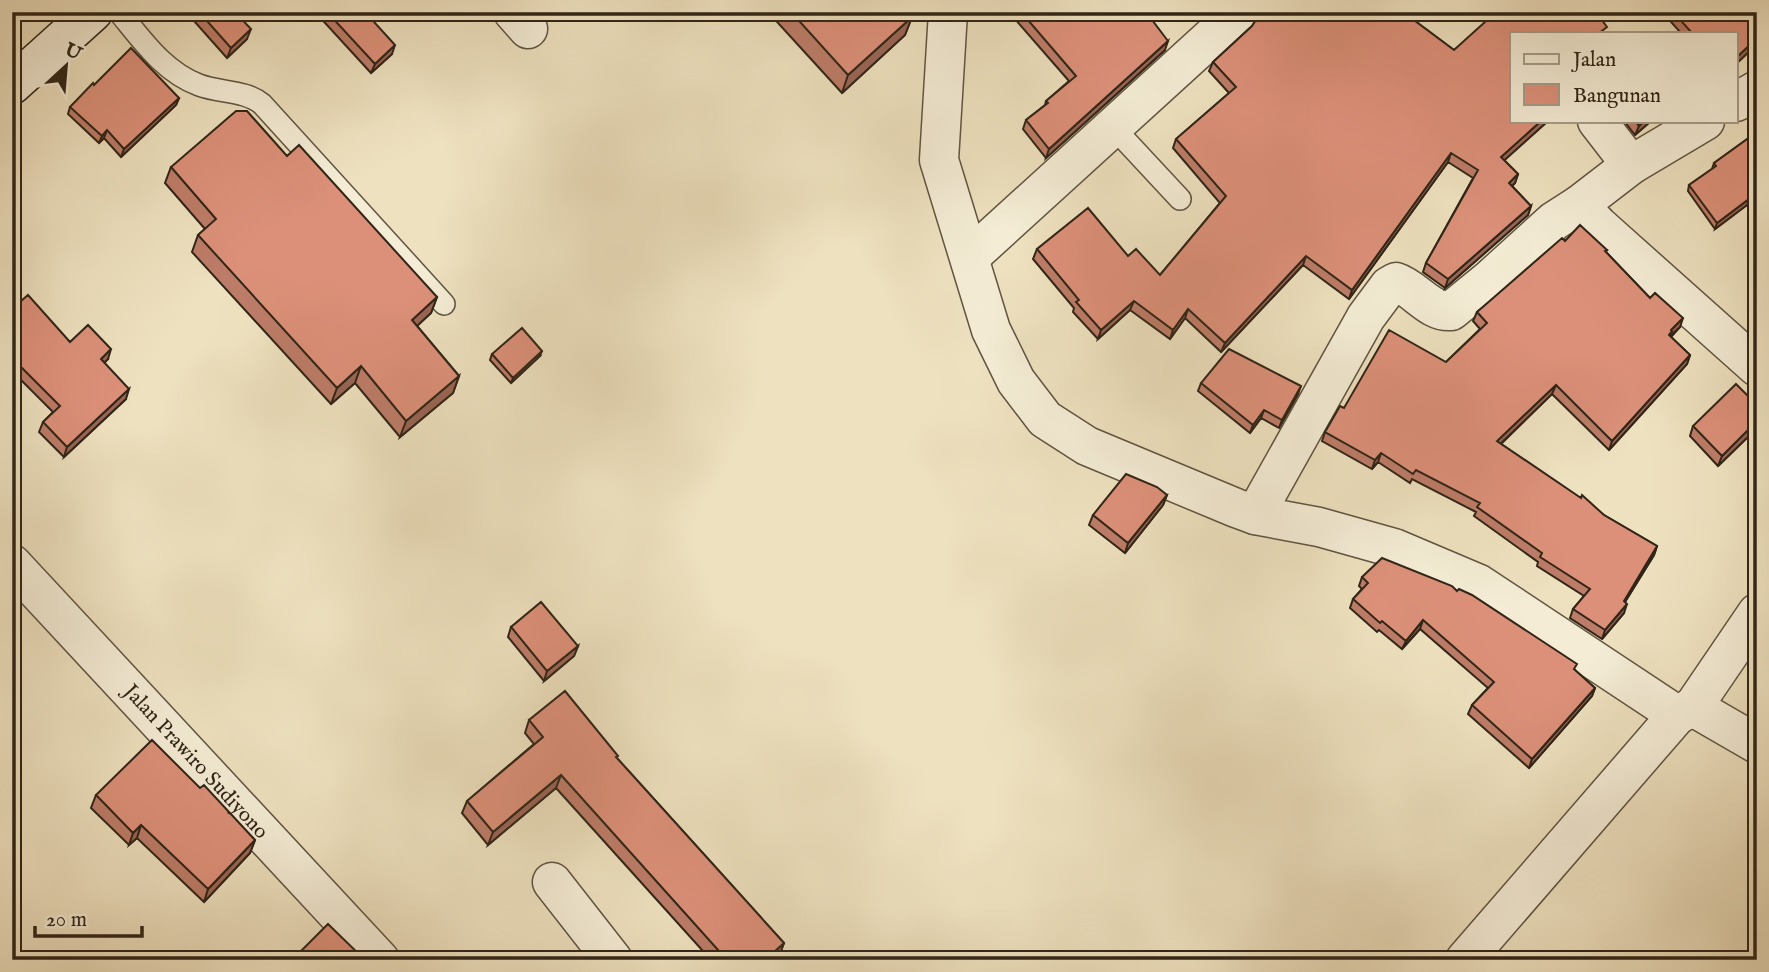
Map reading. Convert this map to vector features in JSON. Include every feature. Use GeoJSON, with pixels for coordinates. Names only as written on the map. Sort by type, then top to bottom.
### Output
{"type":"FeatureCollection","features":[{"type":"Feature","properties":{"kind":"street"},"geometry":{"type":"LineString","coordinates":[[12,85],[93,12]]}},
{"type":"Feature","properties":{"kind":"street"},"geometry":{"type":"LineString","coordinates":[[948,12],[939,160],[991,330],[1016,381],[1045,419],[1087,446],[1255,515],[1320,527],[1394,548],[1479,584],[1685,711],[1757,744]]}},
{"type":"Feature","properties":{"kind":"street"},"geometry":{"type":"LineString","coordinates":[[970,257],[1239,12]]}},
{"type":"Feature","properties":{"kind":"street"},"geometry":{"type":"LineString","coordinates":[[1738,101],[1757,90]]}},
{"type":"Feature","properties":{"kind":"street"},"geometry":{"type":"LineString","coordinates":[[1598,122],[1631,165]]}},
{"type":"Feature","properties":{"kind":"street"},"geometry":{"type":"LineString","coordinates":[[1255,515],[1366,317],[1389,286],[1396,282],[1404,284],[1436,309],[1451,311],[1554,222],[1631,165],[1702,122]]}},
{"type":"Feature","properties":{"kind":"street"},"geometry":{"type":"LineString","coordinates":[[1579,205],[1757,367]]}},
{"type":"Feature","properties":{"kind":"street","name":"Jalan Prawiro Sudiyono"},"geometry":{"type":"LineString","coordinates":[[12,564],[380,960]]}},
{"type":"Feature","properties":{"kind":"street"},"geometry":{"type":"LineString","coordinates":[[1465,960],[1685,711],[1757,613]]}},
{"type":"Feature","properties":{"kind":"street"},"geometry":{"type":"LineString","coordinates":[[552,882],[613,960]]}},
{"type":"Feature","properties":{"kind":"lane"},"geometry":{"type":"LineString","coordinates":[[119,12],[161,61],[181,76],[200,86],[250,97],[262,104],[444,304]]}},
{"type":"Feature","properties":{"kind":"lane"},"geometry":{"type":"LineString","coordinates":[[1113,127],[1180,199]]}},
{"type":"Feature","properties":{"kind":"building"},"geometry":{"type":"Polygon","coordinates":[[[199,12],[235,12],[251,29],[231,48],[199,12]]]}},
{"type":"Feature","properties":{"kind":"building"},"geometry":{"type":"Polygon","coordinates":[[[327,12],[365,12],[395,45],[375,64],[327,12]]]}},
{"type":"Feature","properties":{"kind":"building"},"geometry":{"type":"Polygon","coordinates":[[[791,12],[907,12],[912,17],[848,75],[791,12]]]}},
{"type":"Feature","properties":{"kind":"building"},"geometry":{"type":"Polygon","coordinates":[[[1021,12],[1146,12],[1168,41],[1049,149],[1026,120],[1076,76],[1021,12]]]}},
{"type":"Feature","properties":{"kind":"building"},"geometry":{"type":"Polygon","coordinates":[[[1261,12],[1403,12],[1454,50],[1496,12],[1596,12],[1607,27],[1600,32],[1510,32],[1510,122],[1540,122],[1501,157],[1518,174],[1509,183],[1531,206],[1448,279],[1426,263],[1478,170],[1451,153],[1352,290],[1306,256],[1225,343],[1188,309],[1173,330],[1134,301],[1101,330],[1076,302],[1079,300],[1037,249],[1088,208],[1128,256],[1136,249],[1160,275],[1226,196],[1176,139],[1236,87],[1213,62],[1252,26],[1261,12]]]}},
{"type":"Feature","properties":{"kind":"building"},"geometry":{"type":"Polygon","coordinates":[[[1673,12],[1757,12],[1757,38],[1738,56],[1738,32],[1691,32],[1673,12]]]}},
{"type":"Feature","properties":{"kind":"building"},"geometry":{"type":"Polygon","coordinates":[[[131,48],[179,98],[124,149],[107,130],[102,136],[70,107],[131,48]]]}},
{"type":"Feature","properties":{"kind":"building"},"geometry":{"type":"Polygon","coordinates":[[[236,111],[247,111],[287,156],[299,145],[437,297],[412,320],[459,376],[406,421],[361,366],[337,388],[198,235],[216,219],[171,167],[236,111]]]}},
{"type":"Feature","properties":{"kind":"building"},"geometry":{"type":"Polygon","coordinates":[[[1757,132],[1757,209],[1749,199],[1717,223],[1689,185],[1757,132]]]}},
{"type":"Feature","properties":{"kind":"building"},"geometry":{"type":"Polygon","coordinates":[[[1580,225],[1607,250],[1605,251],[1650,298],[1655,293],[1683,318],[1669,335],[1690,355],[1612,441],[1556,385],[1497,441],[1581,498],[1582,495],[1604,515],[1657,546],[1624,601],[1627,604],[1605,630],[1573,609],[1590,589],[1540,557],[1542,553],[1477,507],[1480,503],[1416,470],[1413,474],[1381,453],[1375,460],[1325,432],[1340,406],[1344,408],[1389,330],[1446,362],[1487,323],[1477,312],[1562,238],[1565,241],[1580,225]]]}},
{"type":"Feature","properties":{"kind":"building"},"geometry":{"type":"Polygon","coordinates":[[[28,295],[70,342],[88,325],[111,349],[101,359],[129,389],[67,447],[43,422],[60,406],[17,363],[12,368],[12,308],[28,295]]]}},
{"type":"Feature","properties":{"kind":"building"},"geometry":{"type":"Polygon","coordinates":[[[522,328],[542,351],[513,378],[492,354],[522,328]]]}},
{"type":"Feature","properties":{"kind":"building"},"geometry":{"type":"Polygon","coordinates":[[[1229,349],[1301,386],[1282,420],[1264,410],[1253,425],[1201,383],[1229,349]]]}},
{"type":"Feature","properties":{"kind":"building"},"geometry":{"type":"Polygon","coordinates":[[[1736,384],[1757,405],[1757,421],[1722,456],[1693,426],[1736,384]]]}},
{"type":"Feature","properties":{"kind":"building"},"geometry":{"type":"Polygon","coordinates":[[[1126,474],[1157,487],[1167,495],[1128,543],[1093,515],[1126,474]]]}},
{"type":"Feature","properties":{"kind":"building"},"geometry":{"type":"Polygon","coordinates":[[[1382,558],[1472,595],[1577,664],[1574,669],[1595,688],[1532,759],[1472,705],[1494,682],[1423,620],[1406,641],[1353,599],[1368,583],[1362,577],[1382,558]]]}},
{"type":"Feature","properties":{"kind":"building"},"geometry":{"type":"Polygon","coordinates":[[[541,602],[578,646],[547,671],[511,627],[541,602]]]}},
{"type":"Feature","properties":{"kind":"building"},"geometry":{"type":"Polygon","coordinates":[[[565,691],[618,756],[616,757],[784,943],[765,960],[727,960],[561,775],[493,832],[467,801],[543,737],[529,720],[565,691]]]}},
{"type":"Feature","properties":{"kind":"building"},"geometry":{"type":"Polygon","coordinates":[[[152,740],[200,788],[204,785],[255,840],[208,889],[141,825],[133,833],[96,795],[152,740]]]}},
{"type":"Feature","properties":{"kind":"building"},"geometry":{"type":"Polygon","coordinates":[[[328,924],[365,960],[292,960],[328,924]]]}}]}
